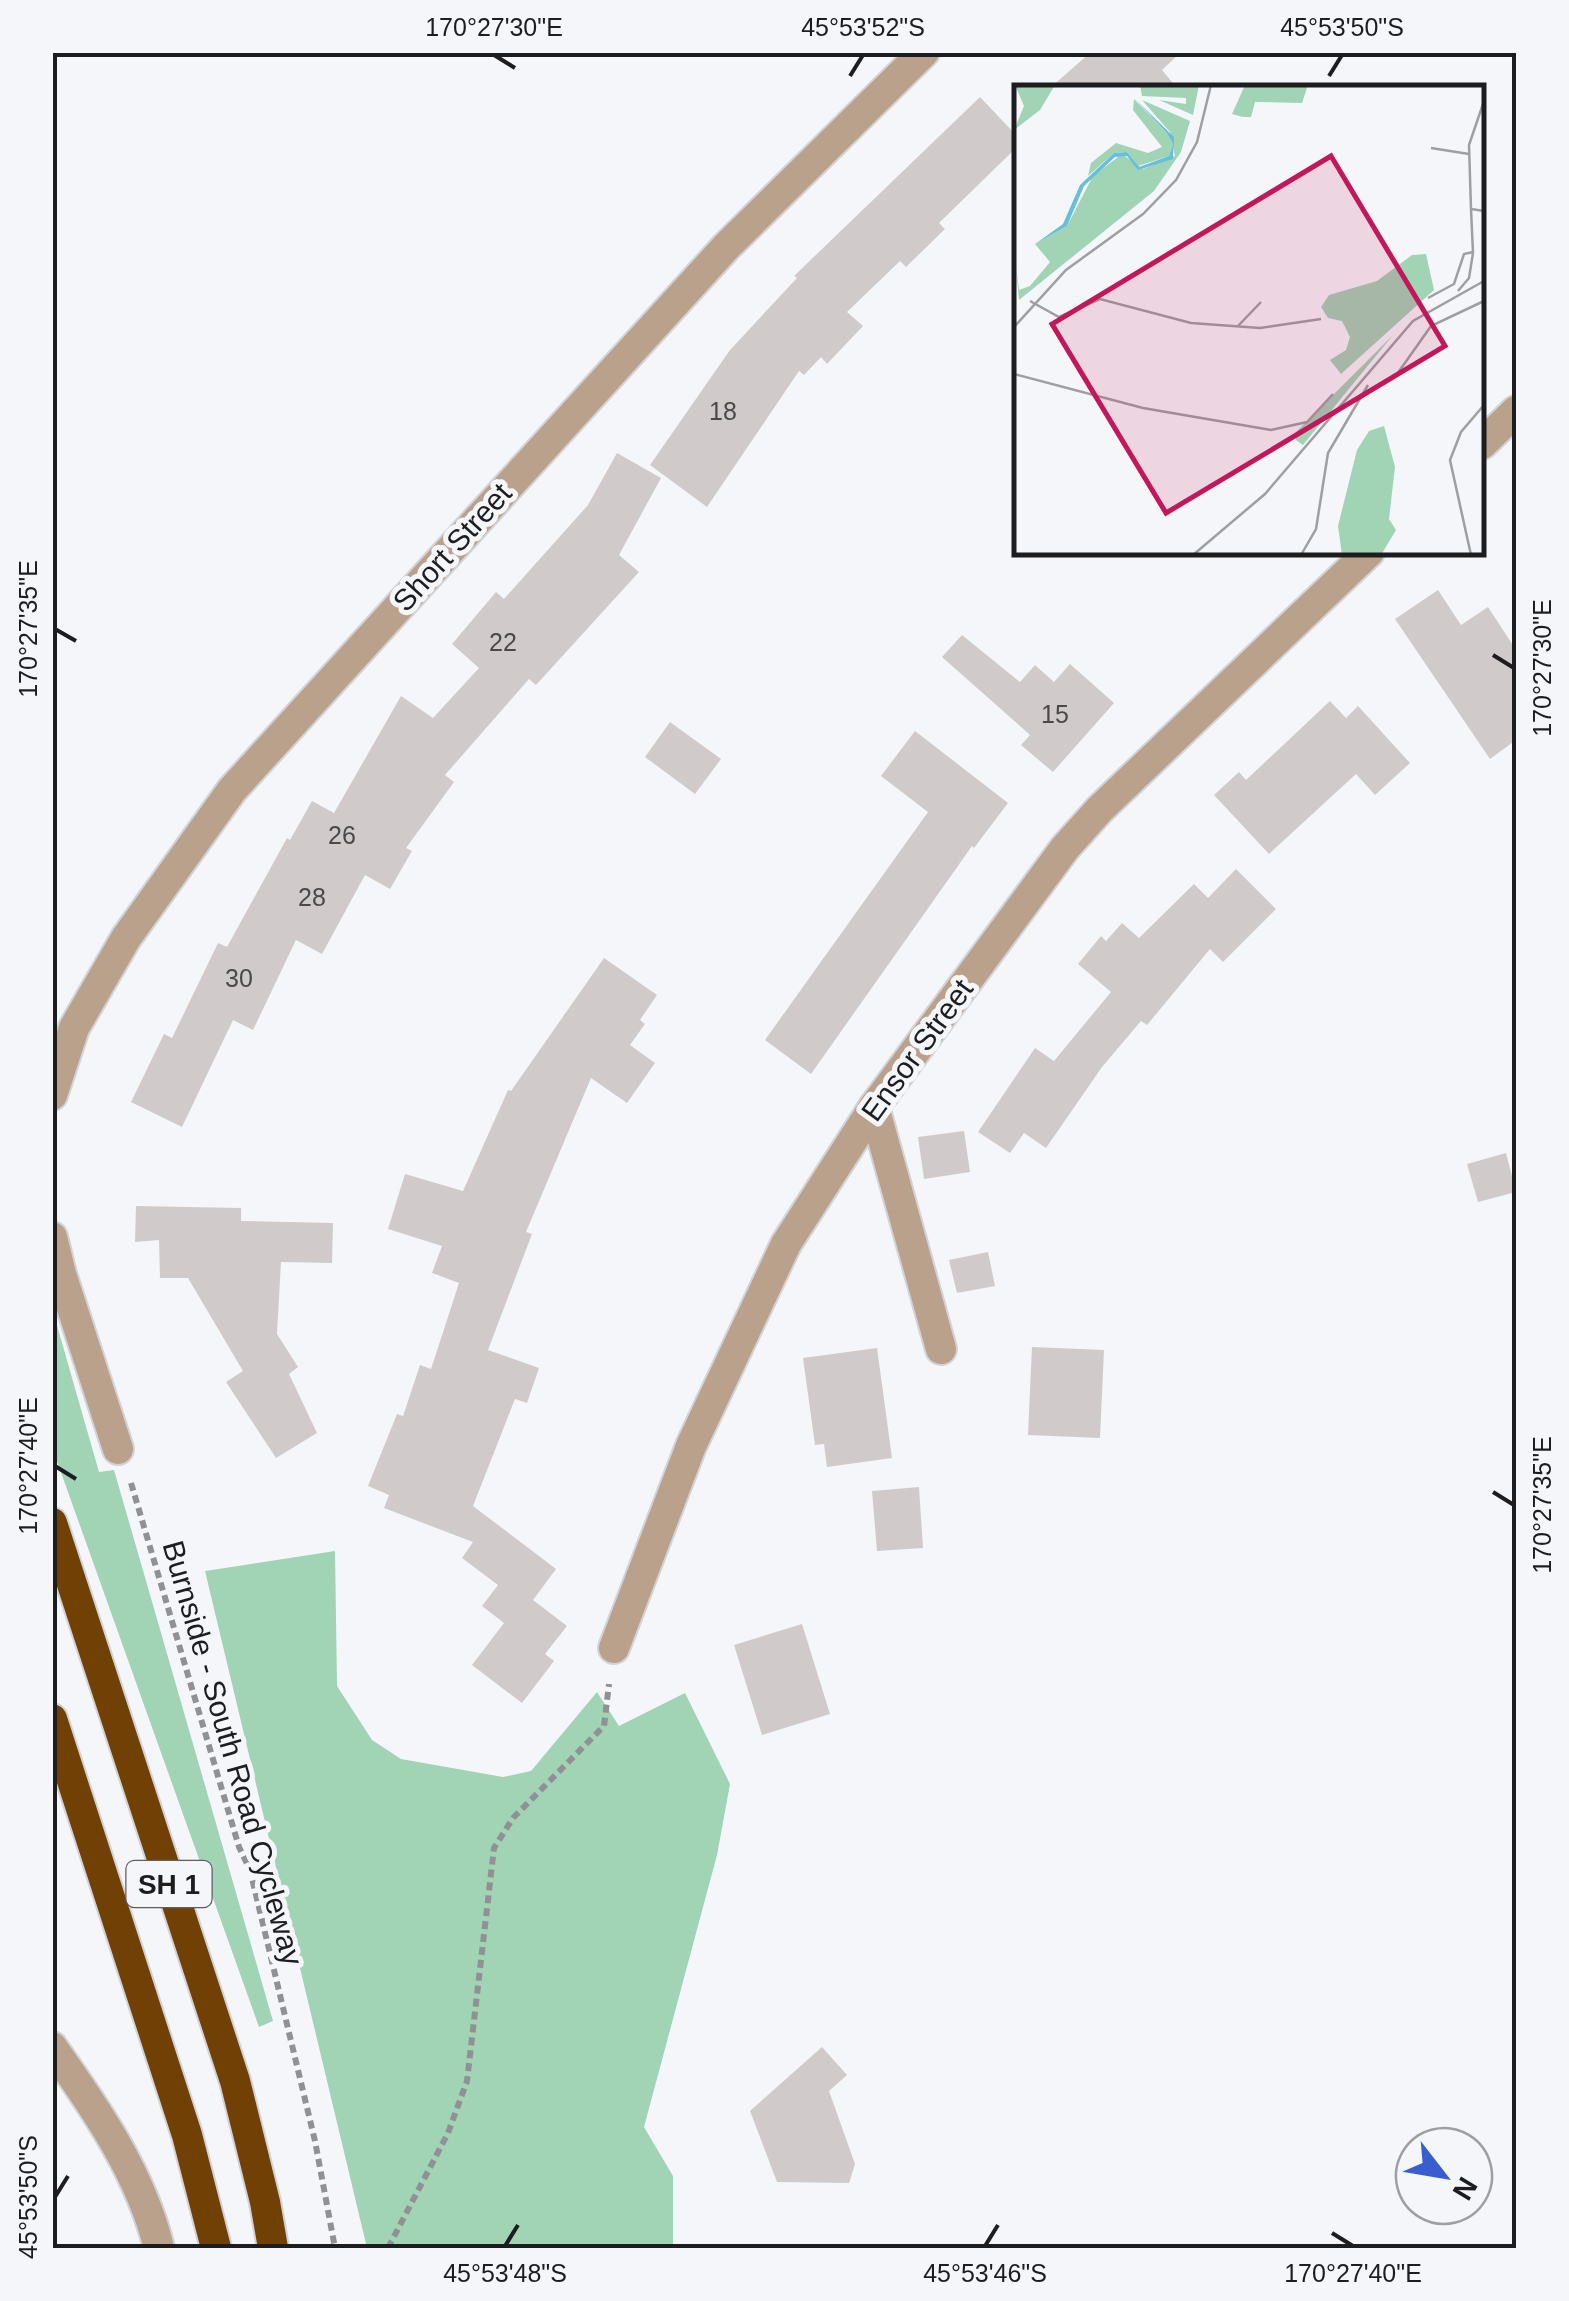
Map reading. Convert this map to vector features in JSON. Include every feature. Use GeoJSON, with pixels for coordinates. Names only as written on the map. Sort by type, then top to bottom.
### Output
{"type":"FeatureCollection","features":[{"type":"Feature","properties":{"kind":"highway","name":"SH 1"},"geometry":{"type":"LineString","coordinates":[[52,1523],[234,2081],[265,2202],[272,2248]]}},
{"type":"Feature","properties":{"kind":"highway","name":"SH 1"},"geometry":{"type":"LineString","coordinates":[[52,1718],[187,2136],[216,2248]]}},
{"type":"Feature","properties":{"kind":"street","name":"Short Street"},"geometry":{"type":"LineString","coordinates":[[52,1095],[74,1028],[126,938],[232,790],[726,247],[924,52]]}},
{"type":"Feature","properties":{"kind":"street"},"geometry":{"type":"LineString","coordinates":[[1484,442],[1516,411]]}},
{"type":"Feature","properties":{"kind":"street","name":"Ensor Street"},"geometry":{"type":"LineString","coordinates":[[614,1648],[692,1446],[786,1244],[874,1107],[1064,848],[1367,555]]}},
{"type":"Feature","properties":{"kind":"street"},"geometry":{"type":"LineString","coordinates":[[874,1107],[941,1349]]}},
{"type":"Feature","properties":{"kind":"street"},"geometry":{"type":"LineString","coordinates":[[52,1237],[60,1274],[118,1449]]}},
{"type":"Feature","properties":{"kind":"street"},"geometry":{"type":"LineString","coordinates":[[52,2047],[94,2105],[130,2170],[160,2248]]}},
{"type":"Feature","properties":{"kind":"path","name":"Burnside - South Road Cycleway"},"geometry":{"type":"LineString","coordinates":[[118,1449],[239,1848],[250,1870],[335,2248]]}},
{"type":"Feature","properties":{"kind":"path"},"geometry":{"type":"LineString","coordinates":[[388,2248],[448,2133],[467,2080],[494,1848],[512,1818],[604,1726],[614,1648]]}},
{"type":"Feature","properties":{"kind":"green space"},"geometry":{"type":"Polygon","coordinates":[[[52,1308],[99,1472],[114,1470],[273,2021],[259,2027],[53,1450],[52,1308]]]}},
{"type":"Feature","properties":{"kind":"green space"},"geometry":{"type":"Polygon","coordinates":[[[335,1551],[337,1686],[372,1740],[401,1759],[503,1777],[531,1771],[597,1692],[619,1726],[685,1693],[730,1784],[717,1855],[644,2127],[673,2176],[673,2248],[367,2248],[205,1571],[335,1551]]]}},
{"type":"Feature","properties":{"kind":"building"},"geometry":{"type":"Polygon","coordinates":[[[1091,52],[1181,52],[1162,70],[1174,85],[1053,85],[1091,52]]]}},
{"type":"Feature","properties":{"kind":"building"},"geometry":{"type":"Polygon","coordinates":[[[980,97],[1014,133],[1014,150],[939,223],[945,229],[906,267],[900,261],[847,312],[863,326],[827,364],[821,357],[804,375],[799,371],[707,507],[650,465],[730,350],[797,278],[794,276],[980,97]]]}},
{"type":"Feature","properties":{"kind":"building"},"geometry":{"type":"Polygon","coordinates":[[[617,453],[661,478],[619,555],[639,572],[536,685],[529,679],[445,775],[454,782],[406,848],[412,851],[390,889],[365,875],[322,954],[296,940],[253,1030],[233,1020],[182,1127],[131,1102],[164,1034],[172,1038],[218,943],[227,947],[312,801],[334,813],[401,696],[433,718],[479,668],[452,644],[496,592],[504,599],[588,505],[617,453]]]}},
{"type":"Feature","properties":{"kind":"building"},"geometry":{"type":"Polygon","coordinates":[[[1438,590],[1461,625],[1488,607],[1516,650],[1516,740],[1490,759],[1395,619],[1438,590]]]}},
{"type":"Feature","properties":{"kind":"building"},"geometry":{"type":"Polygon","coordinates":[[[962,635],[1020,682],[1035,665],[1054,682],[1070,664],[1114,703],[1053,772],[1021,745],[1030,735],[942,657],[962,635]]]}},
{"type":"Feature","properties":{"kind":"building"},"geometry":{"type":"Polygon","coordinates":[[[1330,701],[1346,718],[1358,706],[1410,763],[1375,795],[1356,774],[1269,854],[1214,795],[1239,772],[1246,780],[1330,701]]]}},
{"type":"Feature","properties":{"kind":"building"},"geometry":{"type":"Polygon","coordinates":[[[670,722],[721,759],[695,794],[645,757],[670,722]]]}},
{"type":"Feature","properties":{"kind":"building"},"geometry":{"type":"Polygon","coordinates":[[[915,731],[1008,803],[972,846],[811,1074],[765,1040],[928,812],[881,776],[915,731]]]}},
{"type":"Feature","properties":{"kind":"building"},"geometry":{"type":"Polygon","coordinates":[[[1236,869],[1276,909],[1223,962],[1210,949],[1147,1025],[1141,1021],[1102,1067],[1046,1148],[1024,1133],[1010,1153],[978,1132],[1035,1048],[1054,1061],[1111,992],[1078,964],[1101,936],[1106,941],[1122,923],[1139,938],[1194,884],[1208,898],[1236,869]]]}},
{"type":"Feature","properties":{"kind":"building"},"geometry":{"type":"Polygon","coordinates":[[[604,958],[657,995],[640,1020],[645,1024],[630,1045],[655,1063],[627,1103],[591,1078],[526,1232],[532,1234],[488,1350],[539,1368],[527,1403],[515,1399],[473,1506],[556,1569],[533,1600],[567,1626],[545,1654],[554,1661],[522,1703],[472,1665],[504,1623],[482,1606],[498,1585],[462,1558],[473,1542],[384,1508],[389,1495],[368,1486],[397,1414],[403,1416],[420,1365],[431,1369],[459,1283],[432,1273],[442,1246],[388,1229],[405,1174],[463,1191],[508,1090],[511,1091],[604,958]]]}},
{"type":"Feature","properties":{"kind":"building"},"geometry":{"type":"Polygon","coordinates":[[[964,1131],[970,1172],[924,1179],[918,1137],[964,1131]]]}},
{"type":"Feature","properties":{"kind":"building"},"geometry":{"type":"Polygon","coordinates":[[[1506,1153],[1516,1192],[1478,1202],[1467,1164],[1506,1153]]]}},
{"type":"Feature","properties":{"kind":"building"},"geometry":{"type":"Polygon","coordinates":[[[136,1206],[241,1208],[241,1221],[333,1223],[332,1263],[281,1262],[277,1334],[298,1367],[289,1374],[317,1433],[276,1458],[226,1382],[243,1371],[188,1278],[160,1278],[159,1240],[135,1242],[136,1206]]]}},
{"type":"Feature","properties":{"kind":"building"},"geometry":{"type":"Polygon","coordinates":[[[988,1252],[995,1286],[957,1293],[949,1260],[988,1252]]]}},
{"type":"Feature","properties":{"kind":"building"},"geometry":{"type":"Polygon","coordinates":[[[1032,1347],[1104,1350],[1100,1438],[1028,1435],[1032,1347]]]}},
{"type":"Feature","properties":{"kind":"building"},"geometry":{"type":"Polygon","coordinates":[[[877,1348],[892,1458],[827,1467],[824,1444],[815,1445],[803,1358],[877,1348]]]}},
{"type":"Feature","properties":{"kind":"building"},"geometry":{"type":"Polygon","coordinates":[[[919,1487],[923,1548],[877,1551],[872,1491],[919,1487]]]}},
{"type":"Feature","properties":{"kind":"building"},"geometry":{"type":"Polygon","coordinates":[[[802,1624],[830,1714],[762,1735],[734,1645],[802,1624]]]}},
{"type":"Feature","properties":{"kind":"building"},"geometry":{"type":"Polygon","coordinates":[[[822,2047],[847,2075],[829,2091],[855,2164],[849,2183],[777,2182],[750,2111],[822,2047]]]}}]}
